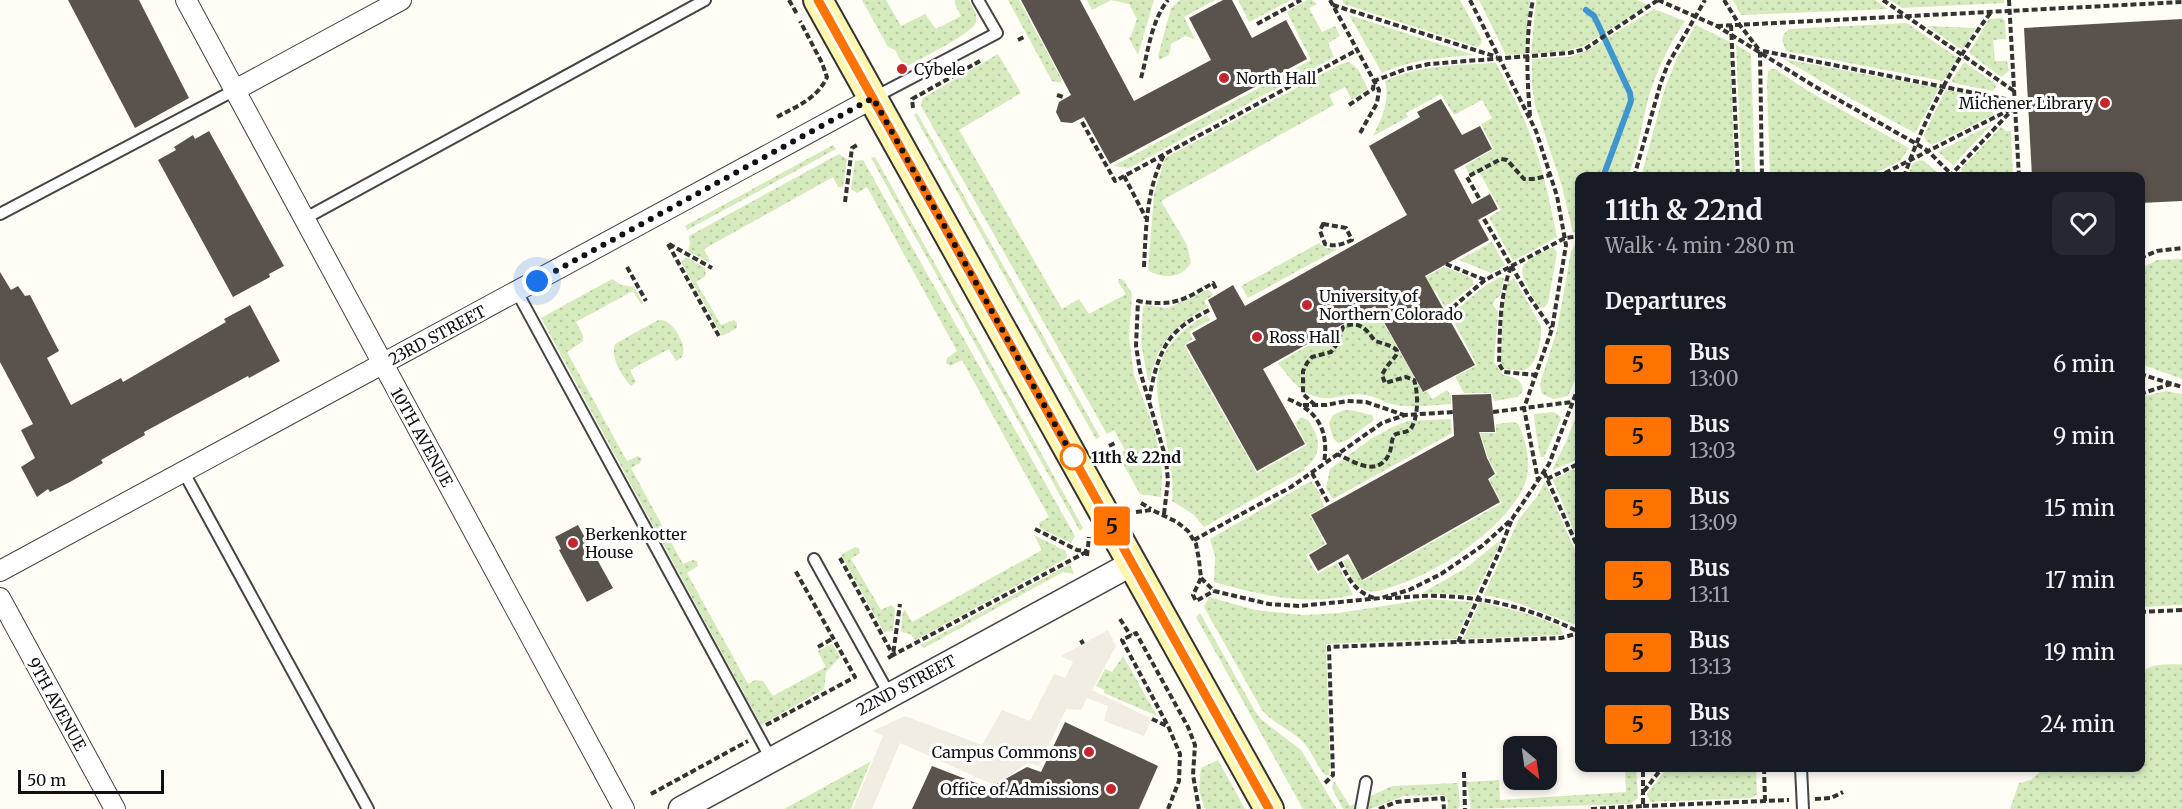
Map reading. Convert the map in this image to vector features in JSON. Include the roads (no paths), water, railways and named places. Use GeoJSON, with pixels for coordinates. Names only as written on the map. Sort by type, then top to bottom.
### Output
{"type":"FeatureCollection","features":[{"type":"Feature","properties":{"kind":"main road"},"geometry":{"type":"LineString","coordinates":[[818,0],[1269,809]]}},
{"type":"Feature","properties":{"kind":"street","name":"10TH AVENUE"},"geometry":{"type":"LineString","coordinates":[[186,0],[624,809]]}},
{"type":"Feature","properties":{"kind":"street"},"geometry":{"type":"LineString","coordinates":[[235,90],[401,0]]}},
{"type":"Feature","properties":{"kind":"street","name":"23RD STREET"},"geometry":{"type":"LineString","coordinates":[[0,571],[873,98]]}},
{"type":"Feature","properties":{"kind":"street","name":"22ND STREET"},"geometry":{"type":"LineString","coordinates":[[681,809],[1133,563]]}},
{"type":"Feature","properties":{"kind":"street","name":"9TH AVENUE"},"geometry":{"type":"LineString","coordinates":[[0,598],[115,809]]}},
{"type":"Feature","properties":{"kind":"lane"},"geometry":{"type":"LineString","coordinates":[[304,219],[705,0]]}},
{"type":"Feature","properties":{"kind":"lane"},"geometry":{"type":"LineString","coordinates":[[873,98],[997,33],[978,0]]}},
{"type":"Feature","properties":{"kind":"lane"},"geometry":{"type":"LineString","coordinates":[[0,214],[235,90]]}},
{"type":"Feature","properties":{"kind":"lane"},"geometry":{"type":"LineString","coordinates":[[517,292],[771,759]]}},
{"type":"Feature","properties":{"kind":"lane"},"geometry":{"type":"LineString","coordinates":[[183,471],[368,809]]}},
{"type":"Feature","properties":{"kind":"lane"},"geometry":{"type":"LineString","coordinates":[[814,559],[889,694]]}},
{"type":"Feature","properties":{"kind":"lane"},"geometry":{"type":"LineString","coordinates":[[1801,772],[1803,804]]}},
{"type":"Feature","properties":{"kind":"lane"},"geometry":{"type":"LineString","coordinates":[[1361,809],[1366,782]]}},
{"type":"Feature","properties":{"kind":"waterway"},"geometry":{"type":"LineString","coordinates":[[1586,10],[1594,16],[1597,22],[1630,93],[1631,101],[1605,172]]}},
{"type":"Feature","properties":{"kind":"place","name":"Cybele"},"geometry":{"type":"Point","coordinates":[902,69]}},
{"type":"Feature","properties":{"kind":"place","name":"North Hall"},"geometry":{"type":"Point","coordinates":[1224,78]}},
{"type":"Feature","properties":{"kind":"place","name":"Michener Library"},"geometry":{"type":"Point","coordinates":[2105,103]}},
{"type":"Feature","properties":{"kind":"place","name":"University of Northern Colorado"},"geometry":{"type":"Point","coordinates":[1307,305]}},
{"type":"Feature","properties":{"kind":"place","name":"Ross Hall"},"geometry":{"type":"Point","coordinates":[1257,337]}},
{"type":"Feature","properties":{"kind":"place","name":"11th & 22nd"},"geometry":{"type":"Point","coordinates":[1073,457]}},
{"type":"Feature","properties":{"kind":"place","name":"Berkenkotter House"},"geometry":{"type":"Point","coordinates":[573,543]}},
{"type":"Feature","properties":{"kind":"place","name":"Campus Commons"},"geometry":{"type":"Point","coordinates":[1089,752]}},
{"type":"Feature","properties":{"kind":"place","name":"Office of Admissions"},"geometry":{"type":"Point","coordinates":[1111,789]}}]}
